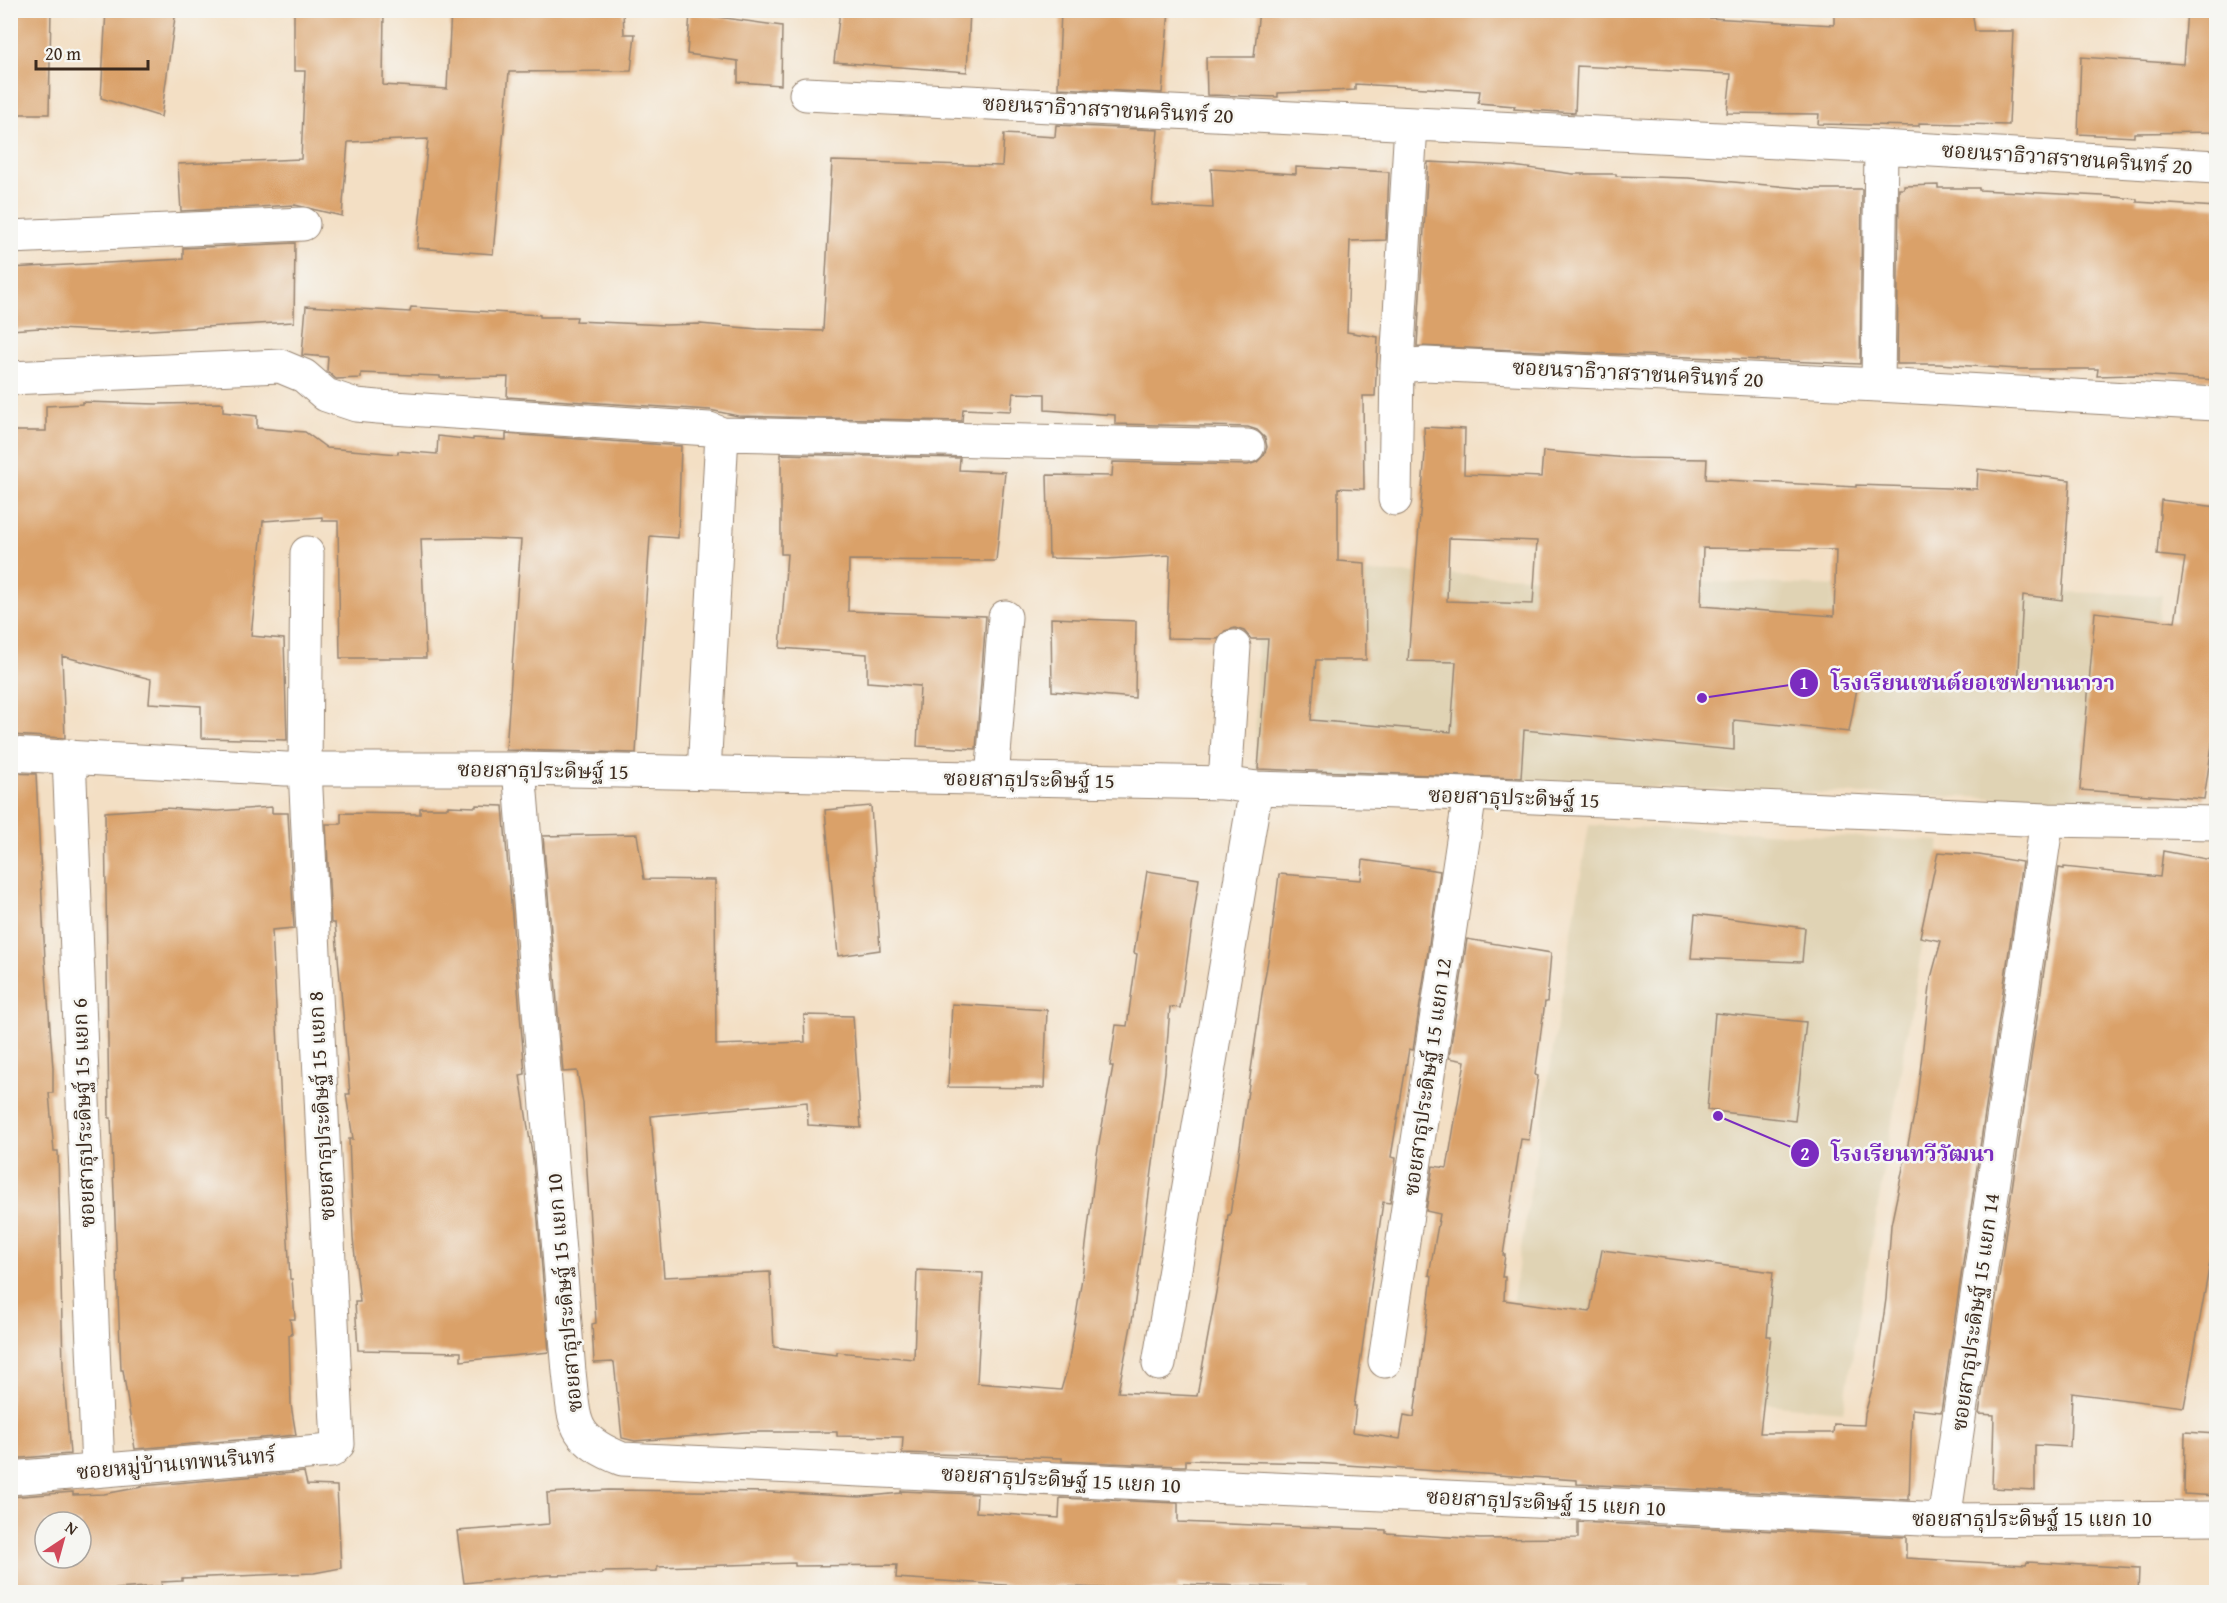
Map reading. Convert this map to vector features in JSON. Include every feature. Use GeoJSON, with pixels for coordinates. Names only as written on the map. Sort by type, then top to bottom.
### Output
{"type":"FeatureCollection","features":[{"type":"Feature","properties":{"kind":"street","name":"ซอยนราธิวาสราชนครินทร์ 20"},"geometry":{"type":"LineString","coordinates":[[806,94],[1881,147],[2217,167]]}},
{"type":"Feature","properties":{"kind":"street"},"geometry":{"type":"LineString","coordinates":[[1395,500],[1397,366],[1410,124]]}},
{"type":"Feature","properties":{"kind":"street"},"geometry":{"type":"LineString","coordinates":[[1878,385],[1881,147]]}},
{"type":"Feature","properties":{"kind":"street"},"geometry":{"type":"LineString","coordinates":[[10,237],[303,224]]}},
{"type":"Feature","properties":{"kind":"street","name":"ซอยนราธิวาสราชนครินทร์ 20"},"geometry":{"type":"LineString","coordinates":[[1397,366],[1425,364],[1878,385],[2217,404]]}},
{"type":"Feature","properties":{"kind":"street"},"geometry":{"type":"LineString","coordinates":[[10,378],[280,366],[303,376],[326,394],[356,405],[709,429],[722,434],[1248,446]]}},
{"type":"Feature","properties":{"kind":"street"},"geometry":{"type":"LineString","coordinates":[[704,773],[722,434]]}},
{"type":"Feature","properties":{"kind":"street","name":"ซอยสาธุประดิษฐ์ 15 แยก 8"},"geometry":{"type":"LineString","coordinates":[[307,553],[305,769],[338,1443]]}},
{"type":"Feature","properties":{"kind":"street"},"geometry":{"type":"LineString","coordinates":[[992,779],[1005,617]]}},
{"type":"Feature","properties":{"kind":"street"},"geometry":{"type":"LineString","coordinates":[[1159,1364],[1241,785],[1234,647]]}},
{"type":"Feature","properties":{"kind":"street","name":"ซอยสาธุประดิษฐ์ 15"},"geometry":{"type":"LineString","coordinates":[[10,754],[305,769],[519,769],[1241,785],[2047,820],[2217,823]]}},
{"type":"Feature","properties":{"kind":"street","name":"ซอยสาธุประดิษฐ์ 15 แยก 6"},"geometry":{"type":"LineString","coordinates":[[69,756],[98,1469]]}},
{"type":"Feature","properties":{"kind":"street","name":"ซอยสาธุประดิษฐ์ 15 แยก 10"},"geometry":{"type":"LineString","coordinates":[[519,769],[575,1419],[580,1433],[598,1450],[622,1459],[1944,1520],[2217,1518]]}},
{"type":"Feature","properties":{"kind":"street","name":"ซอยสาธุประดิษฐ์ 15 แยก 12"},"geometry":{"type":"LineString","coordinates":[[1385,1360],[1470,794]]}},
{"type":"Feature","properties":{"kind":"street","name":"ซอยสาธุประดิษฐ์ 15 แยก 14"},"geometry":{"type":"LineString","coordinates":[[1944,1520],[2047,820]]}},
{"type":"Feature","properties":{"kind":"street","name":"ซอยหมู่บ้านเทพนรินทร์"},"geometry":{"type":"LineString","coordinates":[[10,1478],[331,1450],[338,1443]]}},
{"type":"Feature","properties":{"kind":"shaded area"},"geometry":{"type":"Polygon","coordinates":[[[1258,569],[2162,595],[2132,802],[1255,776],[1258,569]]]}},
{"type":"Feature","properties":{"kind":"shaded area"},"geometry":{"type":"Polygon","coordinates":[[[1589,825],[1940,841],[1843,1411],[1500,1380],[1589,825]]]}},
{"type":"Feature","properties":{"kind":"building"},"geometry":{"type":"Polygon","coordinates":[[[10,10],[51,10],[49,114],[10,114],[10,10]]]}},
{"type":"Feature","properties":{"kind":"building"},"geometry":{"type":"Polygon","coordinates":[[[106,10],[176,10],[161,117],[101,98],[106,10]]]}},
{"type":"Feature","properties":{"kind":"building"},"geometry":{"type":"Polygon","coordinates":[[[294,10],[384,10],[383,85],[447,89],[451,10],[623,10],[624,34],[635,34],[631,71],[509,72],[493,254],[417,248],[428,139],[348,142],[342,216],[295,205],[181,211],[178,164],[301,159],[305,71],[294,71],[294,10]]]}},
{"type":"Feature","properties":{"kind":"building"},"geometry":{"type":"Polygon","coordinates":[[[840,10],[970,10],[967,72],[834,62],[840,10]]]}},
{"type":"Feature","properties":{"kind":"building"},"geometry":{"type":"Polygon","coordinates":[[[1061,10],[1169,10],[1162,93],[1058,88],[1061,10]]]}},
{"type":"Feature","properties":{"kind":"building"},"geometry":{"type":"Polygon","coordinates":[[[1259,10],[1378,13],[1379,10],[1692,10],[1692,17],[1834,25],[1834,10],[1972,10],[1975,31],[2013,31],[2009,125],[1818,124],[1819,114],[1727,113],[1731,74],[1577,66],[1575,113],[1514,109],[1515,106],[1478,103],[1480,91],[1355,84],[1355,90],[1278,93],[1278,97],[1207,95],[1206,57],[1254,57],[1259,10]]]}},
{"type":"Feature","properties":{"kind":"building"},"geometry":{"type":"Polygon","coordinates":[[[2187,10],[2217,10],[2217,132],[2134,133],[2134,137],[2078,134],[2081,57],[2183,64],[2187,10]]]}},
{"type":"Feature","properties":{"kind":"building"},"geometry":{"type":"Polygon","coordinates":[[[690,13],[782,26],[781,85],[738,82],[738,61],[687,54],[690,13]]]}},
{"type":"Feature","properties":{"kind":"building"},"geometry":{"type":"Polygon","coordinates":[[[1056,125],[1158,130],[1152,205],[1213,208],[1211,169],[1296,174],[1296,167],[1389,172],[1386,240],[1350,241],[1347,332],[1378,337],[1375,396],[1363,396],[1364,489],[1338,488],[1338,561],[1365,563],[1366,660],[1316,660],[1311,720],[1451,732],[1456,662],[1408,661],[1425,453],[1424,427],[1465,429],[1464,474],[1541,477],[1543,451],[1628,458],[1707,459],[1706,479],[1856,487],[1856,485],[1977,489],[1978,469],[2070,480],[2062,600],[2023,595],[2018,689],[1859,677],[1849,732],[1734,720],[1734,750],[1524,730],[1521,778],[1258,769],[1268,639],[1251,639],[1244,631],[1235,628],[1225,631],[1218,639],[1167,638],[1170,555],[1107,559],[1049,558],[1047,475],[1112,476],[1113,462],[1248,465],[1257,462],[1264,455],[1267,447],[1265,438],[1257,430],[1248,427],[1115,424],[1115,415],[1045,410],[1045,394],[1013,393],[1011,411],[963,409],[962,421],[738,416],[710,410],[507,397],[508,377],[440,378],[440,376],[361,373],[361,378],[336,379],[327,371],[328,357],[302,355],[306,306],[410,312],[411,307],[540,315],[540,317],[577,317],[576,321],[666,325],[700,324],[823,331],[832,161],[1002,166],[1004,134],[1055,137],[1056,125]],[[1449,538],[1447,601],[1533,604],[1537,541],[1449,538]],[[1703,548],[1701,606],[1834,616],[1836,550],[1703,548]]]}},
{"type":"Feature","properties":{"kind":"building"},"geometry":{"type":"Polygon","coordinates":[[[1428,162],[1513,166],[1573,174],[1688,178],[1811,189],[1862,189],[1860,364],[1417,346],[1428,162]]]}},
{"type":"Feature","properties":{"kind":"building"},"geometry":{"type":"Polygon","coordinates":[[[1938,185],[1938,188],[1979,188],[1979,190],[2103,196],[2137,199],[2137,202],[2217,207],[2217,380],[2133,375],[2097,376],[2098,369],[2017,369],[1897,364],[1899,189],[1904,189],[1904,186],[1938,185]]]}},
{"type":"Feature","properties":{"kind":"building"},"geometry":{"type":"Polygon","coordinates":[[[295,243],[294,322],[114,332],[40,328],[10,330],[10,268],[183,259],[183,248],[295,243]]]}},
{"type":"Feature","properties":{"kind":"building"},"geometry":{"type":"Polygon","coordinates":[[[82,402],[223,403],[223,412],[257,416],[257,428],[305,432],[327,448],[398,454],[398,451],[437,454],[438,436],[473,440],[473,438],[506,440],[506,434],[681,446],[678,538],[650,536],[636,753],[506,750],[521,540],[421,539],[426,658],[340,658],[338,521],[322,521],[322,517],[263,521],[251,636],[284,639],[287,740],[201,738],[201,706],[149,703],[151,679],[62,656],[65,738],[10,735],[10,431],[46,431],[46,406],[82,404],[82,402]]]}},
{"type":"Feature","properties":{"kind":"building"},"geometry":{"type":"Polygon","coordinates":[[[781,454],[960,458],[959,470],[1005,472],[996,561],[849,560],[848,611],[986,616],[976,749],[917,746],[920,686],[867,682],[867,654],[780,648],[787,554],[781,554],[781,454]]]}},
{"type":"Feature","properties":{"kind":"building"},"geometry":{"type":"Polygon","coordinates":[[[2161,500],[2217,507],[2217,712],[2204,799],[2080,790],[2095,612],[2175,622],[2185,558],[2157,555],[2161,500]]]}},
{"type":"Feature","properties":{"kind":"building"},"geometry":{"type":"Polygon","coordinates":[[[1051,618],[1136,621],[1135,698],[1052,691],[1051,618]]]}},
{"type":"Feature","properties":{"kind":"building"},"geometry":{"type":"Polygon","coordinates":[[[10,773],[36,774],[53,1068],[53,1093],[49,1093],[54,1151],[58,1151],[63,1367],[70,1454],[10,1459],[10,773]]]}},
{"type":"Feature","properties":{"kind":"building"},"geometry":{"type":"Polygon","coordinates":[[[476,805],[503,806],[525,1074],[520,1075],[533,1161],[549,1352],[461,1361],[461,1352],[358,1350],[355,1302],[360,1302],[353,1238],[349,1139],[353,1139],[346,1094],[350,1094],[335,923],[331,923],[326,824],[341,824],[341,813],[420,814],[420,808],[476,807],[476,805]]]}},
{"type":"Feature","properties":{"kind":"building"},"geometry":{"type":"Polygon","coordinates":[[[871,806],[880,950],[838,956],[825,810],[871,806]]]}},
{"type":"Feature","properties":{"kind":"building"},"geometry":{"type":"Polygon","coordinates":[[[272,807],[272,813],[288,813],[294,928],[272,930],[290,1279],[292,1279],[295,1319],[290,1319],[292,1335],[289,1335],[291,1405],[296,1435],[135,1449],[123,1370],[121,1370],[111,1118],[109,1118],[105,812],[164,808],[218,811],[272,807]]]}},
{"type":"Feature","properties":{"kind":"building"},"geometry":{"type":"Polygon","coordinates":[[[637,834],[644,879],[715,880],[716,1045],[805,1042],[804,1015],[853,1016],[861,1128],[808,1125],[807,1102],[651,1116],[664,1277],[770,1272],[774,1347],[837,1355],[837,1352],[914,1359],[917,1270],[983,1273],[977,1383],[1061,1390],[1068,1366],[1082,1278],[1097,1154],[1113,1066],[1110,1066],[1116,1025],[1127,1026],[1137,954],[1134,953],[1147,871],[1199,879],[1180,1008],[1170,1007],[1165,1072],[1133,1316],[1118,1392],[1197,1396],[1228,1215],[1230,1215],[1279,874],[1361,880],[1363,860],[1440,871],[1413,1050],[1409,1049],[1391,1157],[1396,1158],[1390,1203],[1383,1202],[1354,1406],[1356,1406],[1353,1432],[1400,1439],[1404,1415],[1414,1417],[1432,1276],[1429,1275],[1440,1214],[1426,1211],[1433,1166],[1447,1168],[1465,1061],[1449,1058],[1467,939],[1551,953],[1529,1140],[1521,1139],[1503,1255],[1505,1255],[1502,1277],[1505,1277],[1504,1300],[1590,1312],[1602,1250],[1773,1272],[1767,1336],[1771,1336],[1760,1433],[1833,1433],[1834,1424],[1864,1425],[1875,1378],[1886,1299],[1891,1225],[1916,1106],[1931,978],[1941,941],[1920,937],[1938,852],[1979,855],[2022,862],[1941,1412],[1912,1409],[1909,1500],[1577,1484],[1577,1480],[1315,1463],[1186,1460],[1186,1466],[1181,1466],[1062,1461],[1062,1458],[902,1453],[903,1437],[837,1436],[837,1432],[745,1432],[635,1441],[622,1438],[614,1362],[594,1363],[592,1324],[596,1323],[583,1103],[577,1071],[563,1072],[543,836],[637,834]]]}},
{"type":"Feature","properties":{"kind":"building"},"geometry":{"type":"Polygon","coordinates":[[[2163,851],[2217,861],[2217,1224],[2184,1407],[2072,1393],[2070,1447],[2035,1445],[2035,1490],[1992,1488],[1994,1415],[1979,1414],[2059,868],[2160,877],[2163,851]]]}},
{"type":"Feature","properties":{"kind":"building"},"geometry":{"type":"Polygon","coordinates":[[[1695,914],[1805,928],[1802,962],[1691,958],[1695,914]]]}},
{"type":"Feature","properties":{"kind":"building"},"geometry":{"type":"Polygon","coordinates":[[[952,1004],[1047,1010],[1044,1088],[948,1087],[952,1004]]]}},
{"type":"Feature","properties":{"kind":"building"},"geometry":{"type":"Polygon","coordinates":[[[1715,1013],[1806,1022],[1795,1121],[1707,1110],[1715,1013]]]}},
{"type":"Feature","properties":{"kind":"building"},"geometry":{"type":"Polygon","coordinates":[[[2185,1432],[2217,1434],[2217,1496],[2184,1494],[2185,1432]]]}},
{"type":"Feature","properties":{"kind":"building"},"geometry":{"type":"Polygon","coordinates":[[[304,1472],[307,1485],[337,1486],[341,1568],[314,1573],[182,1578],[182,1581],[161,1582],[162,1586],[116,1589],[116,1591],[100,1593],[10,1593],[10,1497],[73,1492],[73,1495],[104,1494],[142,1487],[304,1472]]]}},
{"type":"Feature","properties":{"kind":"building"},"geometry":{"type":"Polygon","coordinates":[[[609,1490],[771,1492],[860,1497],[901,1493],[901,1491],[977,1494],[976,1512],[1059,1518],[1060,1498],[1178,1503],[1178,1522],[1386,1530],[1386,1533],[1480,1539],[1578,1538],[1578,1522],[1906,1537],[1906,1558],[2026,1565],[2027,1562],[2139,1568],[2138,1593],[1309,1593],[1309,1588],[1178,1584],[1177,1590],[1141,1590],[1054,1586],[1053,1588],[896,1578],[897,1565],[795,1566],[795,1563],[657,1567],[657,1571],[547,1575],[464,1583],[457,1531],[549,1524],[547,1493],[609,1490]]]}},
{"type":"Feature","properties":{"kind":"place","name":"โรงเรียนเซนต์ยอเซฟยานนาวา"},"geometry":{"type":"Point","coordinates":[1702,698]}},
{"type":"Feature","properties":{"kind":"place","name":"โรงเรียนทวีวัฒนา"},"geometry":{"type":"Point","coordinates":[1718,1116]}}]}
